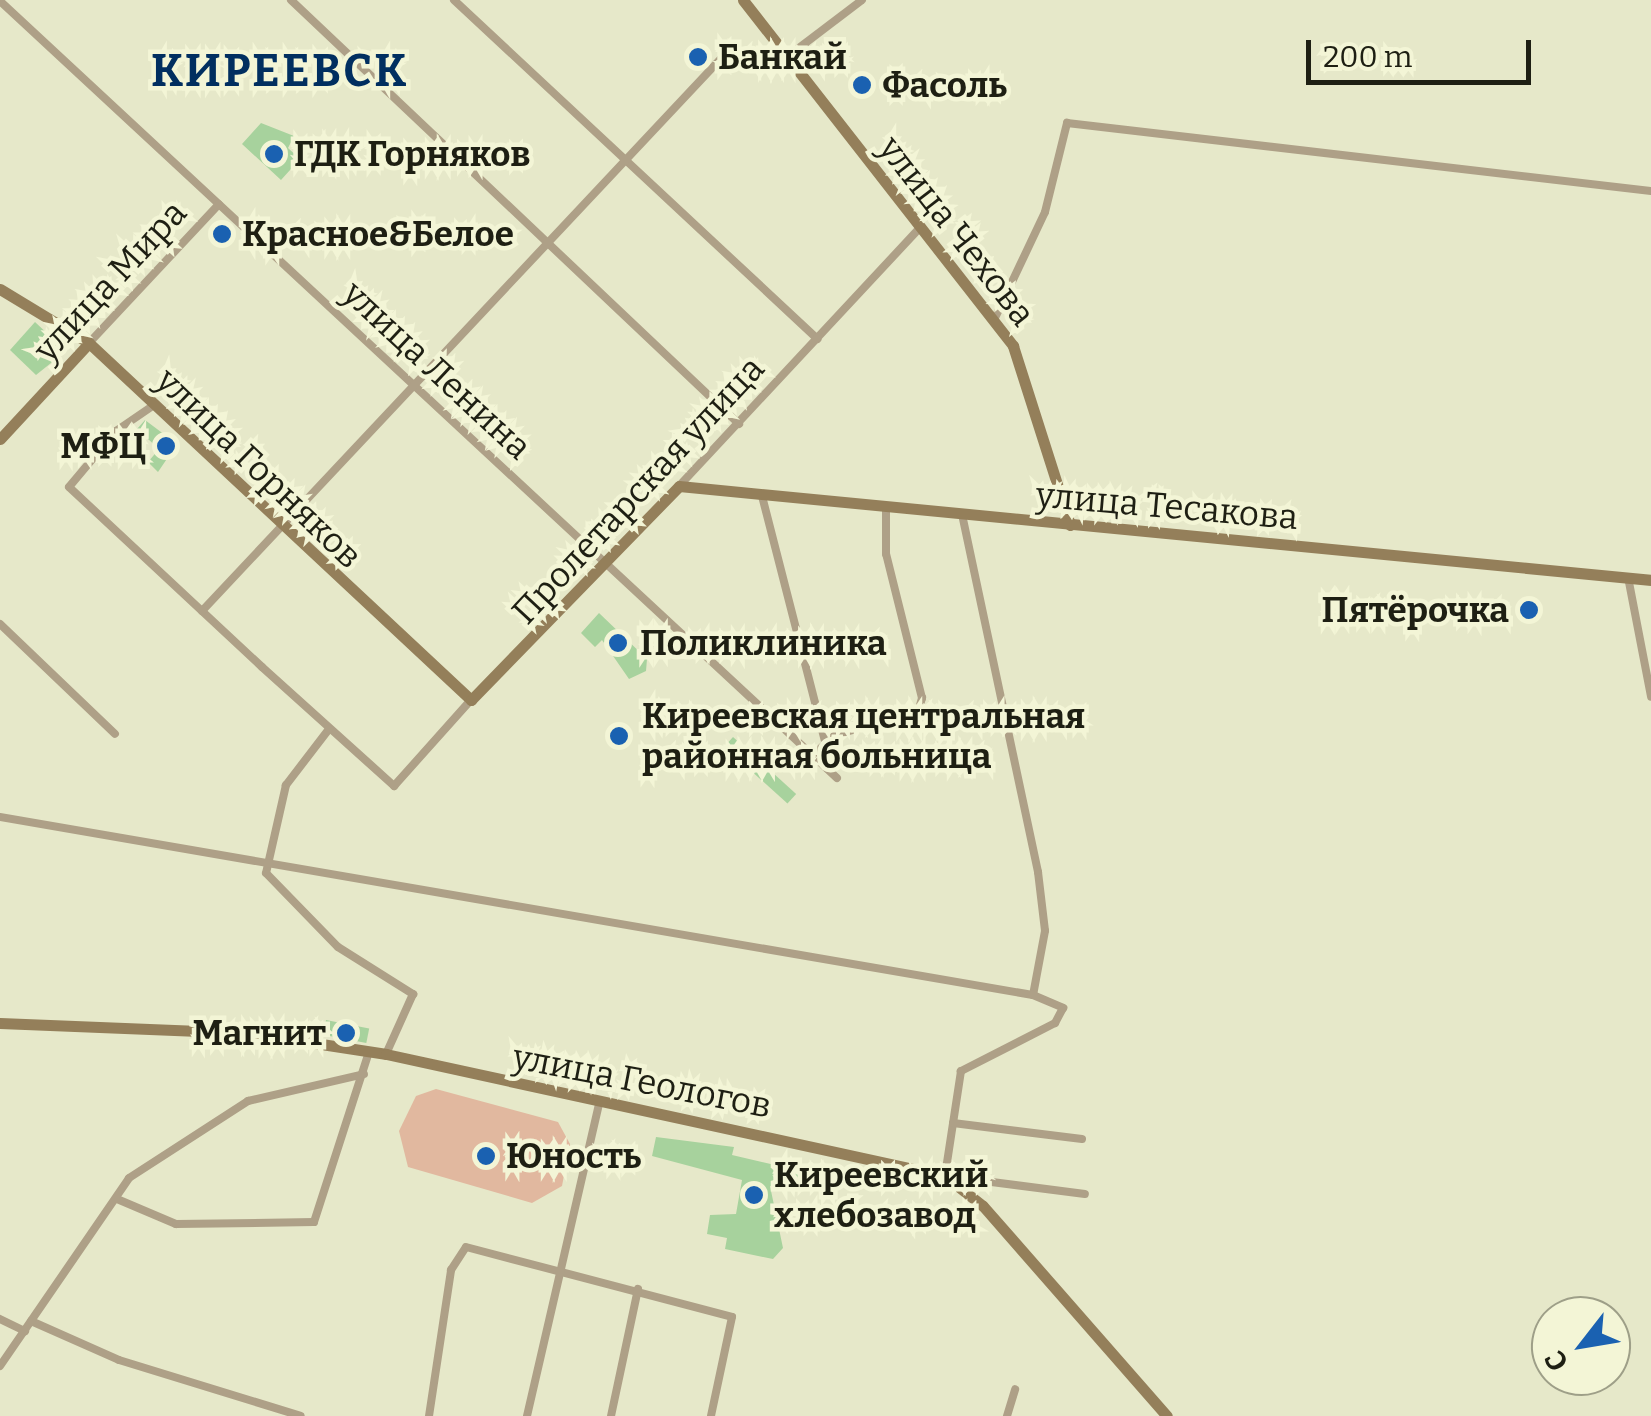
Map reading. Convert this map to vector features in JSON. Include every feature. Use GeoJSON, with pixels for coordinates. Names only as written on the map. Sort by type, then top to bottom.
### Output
{"type":"FeatureCollection","features":[{"type":"Feature","properties":{"kind":"main road","name":"улица Чехова"},"geometry":{"type":"LineString","coordinates":[[743,0],[994,320],[1022,366],[1070,525]]}},
{"type":"Feature","properties":{"kind":"main road","name":"улица Горняков"},"geometry":{"type":"LineString","coordinates":[[0,289],[89,343],[280,527],[472,700]]}},
{"type":"Feature","properties":{"kind":"main road","name":"улица Мира"},"geometry":{"type":"LineString","coordinates":[[0,438],[89,343]]}},
{"type":"Feature","properties":{"kind":"main road","name":"улица Тесакова"},"geometry":{"type":"LineString","coordinates":[[679,486],[963,519],[1070,525],[1651,580]]}},
{"type":"Feature","properties":{"kind":"main road","name":"Пролетарская улица"},"geometry":{"type":"LineString","coordinates":[[472,700],[679,486]]}},
{"type":"Feature","properties":{"kind":"main road","name":"улица Геологов"},"geometry":{"type":"LineString","coordinates":[[0,1023],[249,1034],[386,1054],[598,1104],[945,1176],[983,1206],[1167,1416]]}},
{"type":"Feature","properties":{"kind":"street"},"geometry":{"type":"LineString","coordinates":[[291,0],[549,240],[738,424]]}},
{"type":"Feature","properties":{"kind":"street"},"geometry":{"type":"LineString","coordinates":[[454,0],[818,339]]}},
{"type":"Feature","properties":{"kind":"street"},"geometry":{"type":"LineString","coordinates":[[787,57],[862,0]]}},
{"type":"Feature","properties":{"kind":"street","name":"улица Ленина"},"geometry":{"type":"LineString","coordinates":[[0,1],[836,778]]}},
{"type":"Feature","properties":{"kind":"street"},"geometry":{"type":"LineString","coordinates":[[202,611],[729,50]]}},
{"type":"Feature","properties":{"kind":"street"},"geometry":{"type":"LineString","coordinates":[[994,320],[1045,212],[1068,123],[1651,191]]}},
{"type":"Feature","properties":{"kind":"street","name":"улица Мира"},"geometry":{"type":"LineString","coordinates":[[89,343],[219,204]]}},
{"type":"Feature","properties":{"kind":"street","name":"Пролетарская улица"},"geometry":{"type":"LineString","coordinates":[[679,486],[919,229]]}},
{"type":"Feature","properties":{"kind":"street"},"geometry":{"type":"LineString","coordinates":[[154,406],[116,431],[69,487],[329,729],[286,785],[265,863],[269,882],[338,947],[413,994],[386,1054]]}},
{"type":"Feature","properties":{"kind":"street"},"geometry":{"type":"LineString","coordinates":[[762,496],[826,742]]}},
{"type":"Feature","properties":{"kind":"street"},"geometry":{"type":"LineString","coordinates":[[813,756],[826,742],[918,712],[922,698],[886,554],[886,511]]}},
{"type":"Feature","properties":{"kind":"street"},"geometry":{"type":"LineString","coordinates":[[963,519],[1038,872],[1045,932],[1033,996]]}},
{"type":"Feature","properties":{"kind":"street"},"geometry":{"type":"LineString","coordinates":[[1628,578],[1651,697]]}},
{"type":"Feature","properties":{"kind":"street"},"geometry":{"type":"LineString","coordinates":[[0,624],[115,734]]}},
{"type":"Feature","properties":{"kind":"street","name":"Пролетарская улица"},"geometry":{"type":"LineString","coordinates":[[329,729],[394,786],[472,700]]}},
{"type":"Feature","properties":{"kind":"street"},"geometry":{"type":"LineString","coordinates":[[0,818],[1033,996],[1063,1008],[1055,1023],[961,1071],[945,1176],[1084,1194]]}},
{"type":"Feature","properties":{"kind":"street"},"geometry":{"type":"LineString","coordinates":[[117,1199],[176,1224],[314,1222],[369,1052]]}},
{"type":"Feature","properties":{"kind":"street"},"geometry":{"type":"LineString","coordinates":[[0,1366],[117,1199],[158,1155],[248,1101],[364,1074]]}},
{"type":"Feature","properties":{"kind":"street"},"geometry":{"type":"LineString","coordinates":[[527,1416],[556,1273],[598,1104]]}},
{"type":"Feature","properties":{"kind":"street"},"geometry":{"type":"LineString","coordinates":[[953,1123],[1082,1139]]}},
{"type":"Feature","properties":{"kind":"street"},"geometry":{"type":"LineString","coordinates":[[429,1416],[461,1252],[638,1289],[732,1317],[711,1416]]}},
{"type":"Feature","properties":{"kind":"street"},"geometry":{"type":"LineString","coordinates":[[612,1416],[638,1289]]}},
{"type":"Feature","properties":{"kind":"street"},"geometry":{"type":"LineString","coordinates":[[0,1319],[24,1331]]}},
{"type":"Feature","properties":{"kind":"street"},"geometry":{"type":"LineString","coordinates":[[31,1321],[119,1360],[301,1416]]}},
{"type":"Feature","properties":{"kind":"street"},"geometry":{"type":"LineString","coordinates":[[1007,1416],[1015,1389]]}},
{"type":"Feature","properties":{"kind":"shaded area","name":"Юность"},"geometry":{"type":"Polygon","coordinates":[[[436,1089],[558,1122],[570,1144],[562,1186],[532,1203],[408,1167],[399,1131],[416,1096],[436,1089]]]}},
{"type":"Feature","properties":{"kind":"building","name":"ГДК Горняков"},"geometry":{"type":"Polygon","coordinates":[[[261,123],[294,136],[288,148],[300,159],[281,180],[242,144],[261,123]]]}},
{"type":"Feature","properties":{"kind":"building"},"geometry":{"type":"Polygon","coordinates":[[[35,322],[66,351],[36,375],[10,350],[35,322]]]}},
{"type":"Feature","properties":{"kind":"building","name":"МФЦ"},"geometry":{"type":"Polygon","coordinates":[[[145,420],[177,444],[158,472],[148,462],[159,449],[137,429],[145,420]]]}},
{"type":"Feature","properties":{"kind":"building","name":"Поликлиника"},"geometry":{"type":"Polygon","coordinates":[[[599,613],[647,659],[646,671],[629,679],[602,640],[595,647],[581,633],[599,613]]]}},
{"type":"Feature","properties":{"kind":"building","name":"Поликлиника"},"geometry":{"type":"Polygon","coordinates":[[[733,737],[796,794],[787,804],[724,747],[733,737]]]}},
{"type":"Feature","properties":{"kind":"building","name":"Магнит"},"geometry":{"type":"Polygon","coordinates":[[[326,1020],[369,1028],[366,1043],[323,1035],[326,1020]]]}},
{"type":"Feature","properties":{"kind":"building","name":"Киреевский хлебозавод"},"geometry":{"type":"Polygon","coordinates":[[[656,1137],[734,1147],[732,1155],[801,1171],[797,1191],[770,1186],[783,1248],[773,1259],[725,1249],[727,1238],[707,1234],[710,1215],[736,1214],[742,1180],[652,1156],[656,1137]]]}},
{"type":"Feature","properties":{"kind":"place","name":"Банкай"},"geometry":{"type":"Point","coordinates":[698,57]}},
{"type":"Feature","properties":{"kind":"place","name":"Фасоль"},"geometry":{"type":"Point","coordinates":[862,85]}},
{"type":"Feature","properties":{"kind":"place","name":"ГДК Горняков"},"geometry":{"type":"Point","coordinates":[274,154]}},
{"type":"Feature","properties":{"kind":"place","name":"Красное&Белое"},"geometry":{"type":"Point","coordinates":[222,234]}},
{"type":"Feature","properties":{"kind":"place","name":"МФЦ"},"geometry":{"type":"Point","coordinates":[166,446]}},
{"type":"Feature","properties":{"kind":"place","name":"Пятёрочка"},"geometry":{"type":"Point","coordinates":[1529,610]}},
{"type":"Feature","properties":{"kind":"place","name":"Поликлиника"},"geometry":{"type":"Point","coordinates":[618,643]}},
{"type":"Feature","properties":{"kind":"place","name":"Киреевская центральная районная больница"},"geometry":{"type":"Point","coordinates":[619,736]}},
{"type":"Feature","properties":{"kind":"place","name":"Магнит"},"geometry":{"type":"Point","coordinates":[346,1033]}},
{"type":"Feature","properties":{"kind":"place","name":"Юность"},"geometry":{"type":"Point","coordinates":[486,1156]}},
{"type":"Feature","properties":{"kind":"place","name":"Киреевский хлебозавод"},"geometry":{"type":"Point","coordinates":[754,1195]}},
{"type":"Feature","properties":{"kind":"district","name":"КИРЕЕВСК"},"geometry":{"type":"Point","coordinates":[280,72]}}]}
